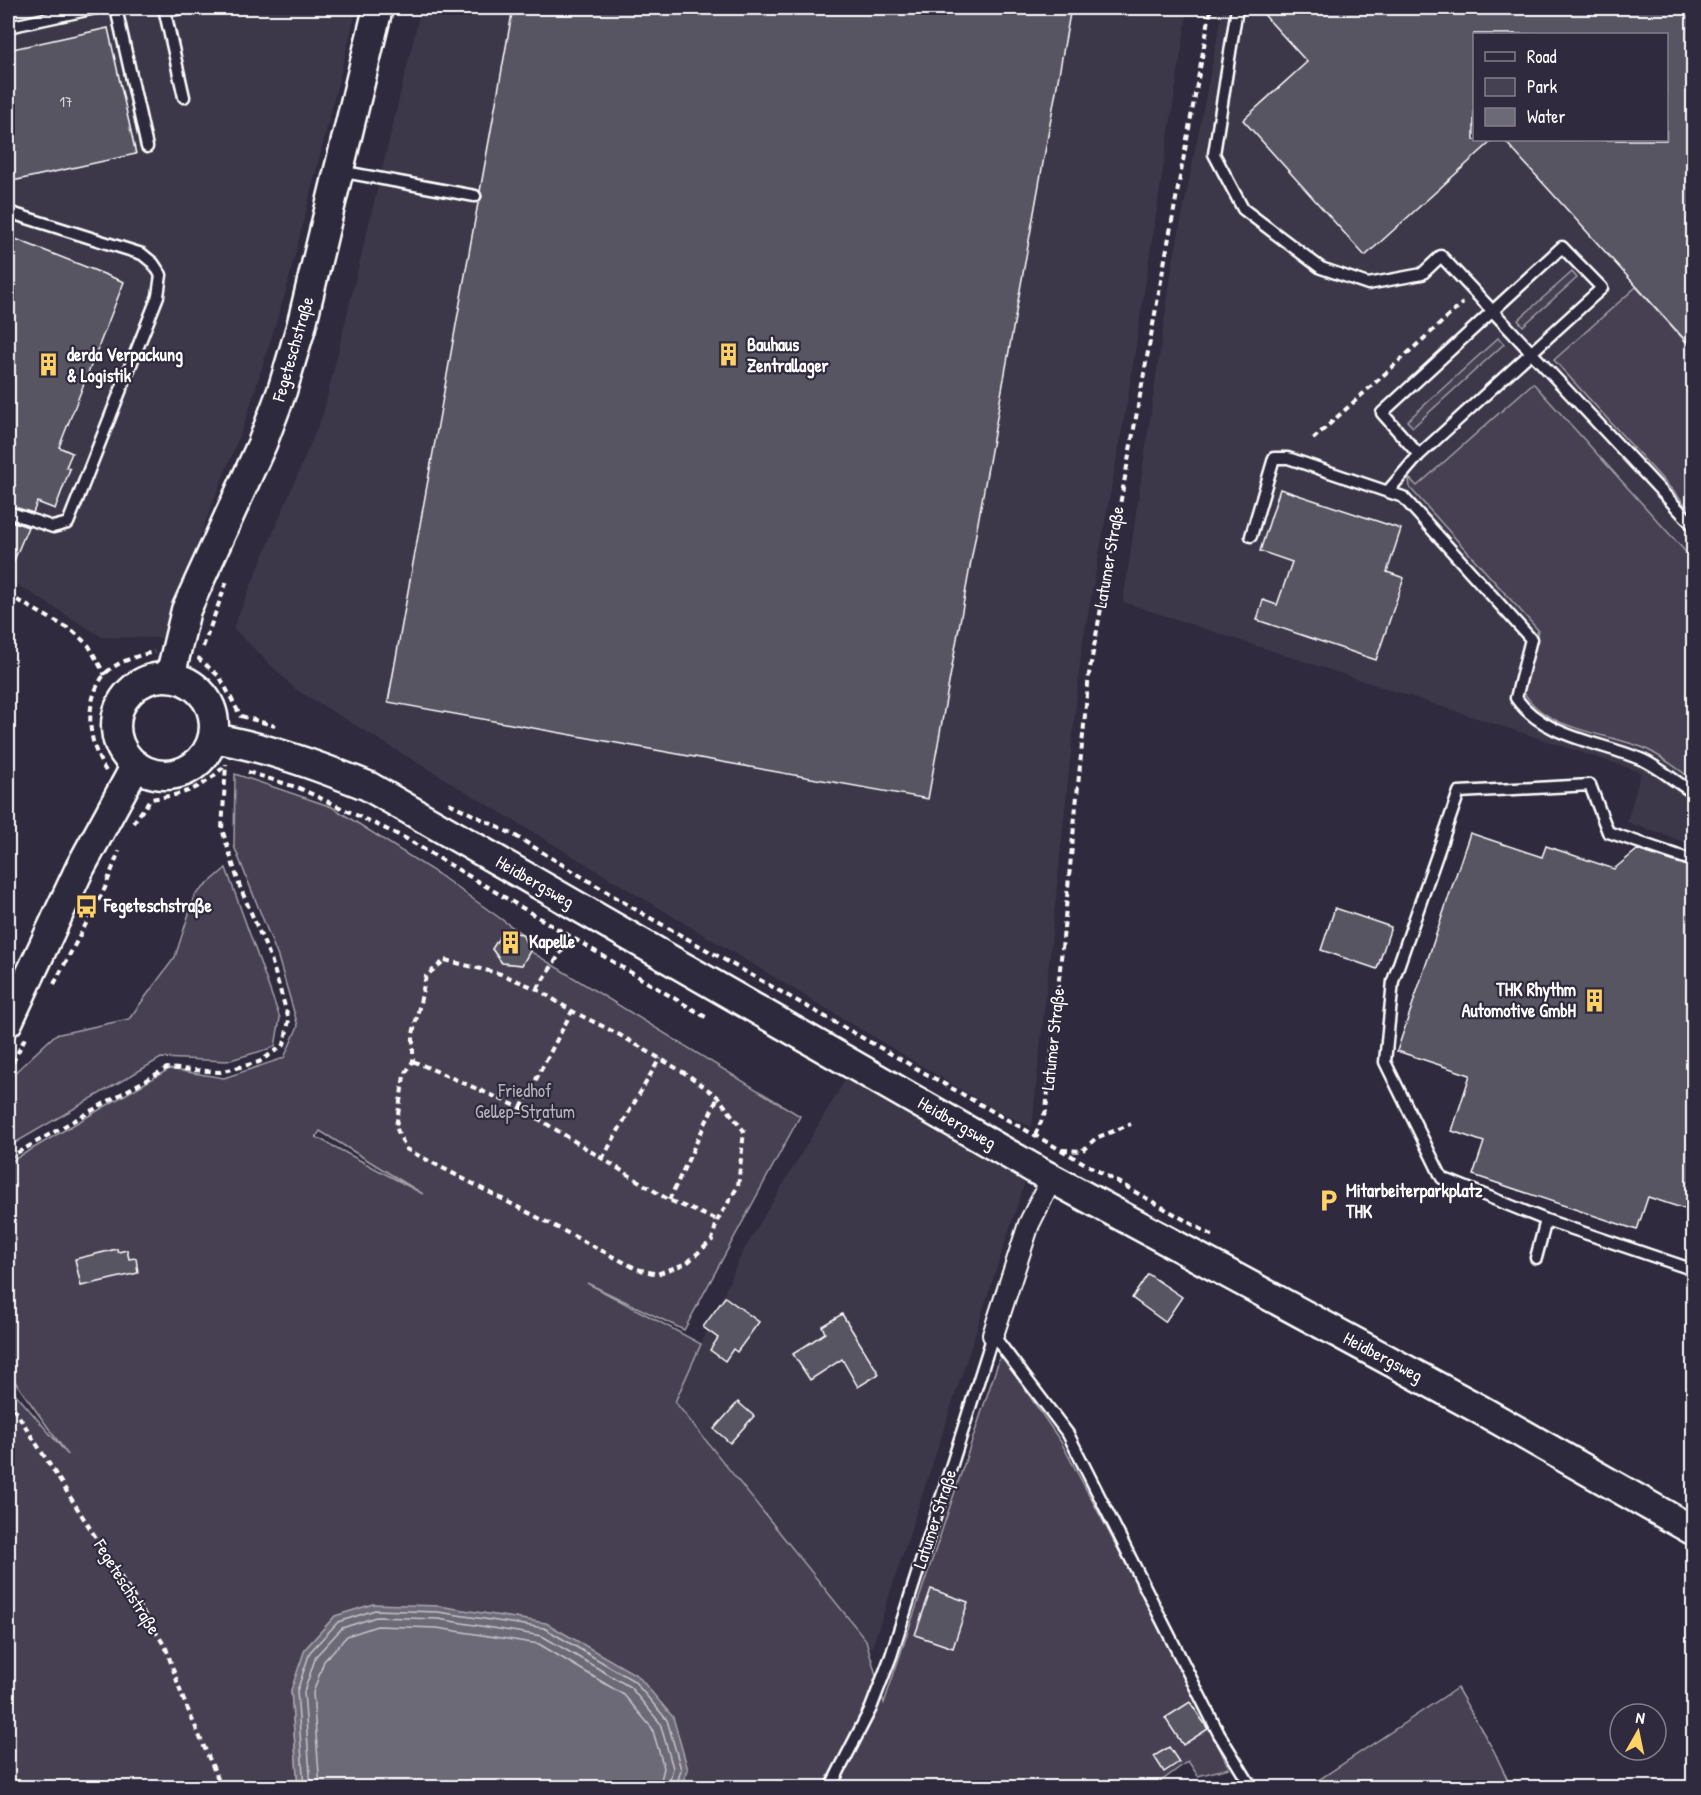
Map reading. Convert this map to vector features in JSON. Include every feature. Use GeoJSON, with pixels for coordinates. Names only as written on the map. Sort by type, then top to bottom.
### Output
{"type":"FeatureCollection","features":[{"type":"Feature","properties":{"kind":"street","name":"Fegeteschstraße"},"geometry":{"type":"LineString","coordinates":[[182,663],[186,610],[262,444],[282,391],[301,327],[378,8]]}},
{"type":"Feature","properties":{"kind":"street"},"geometry":{"type":"LineString","coordinates":[[18,1026],[80,868],[130,776],[125,753],[118,739],[116,724],[120,708],[128,694],[140,684],[182,663],[196,688],[206,699],[230,745],[206,753],[182,772],[166,775],[150,772],[130,776]]}},
{"type":"Feature","properties":{"kind":"street","name":"Heidbergsweg"},"geometry":{"type":"LineString","coordinates":[[230,745],[323,768],[368,786],[1052,1178],[1468,1403],[1694,1531]]}},
{"type":"Feature","properties":{"kind":"street","name":"Latumer Straße"},"geometry":{"type":"LineString","coordinates":[[993,1335],[1029,1224],[1052,1178]]}},
{"type":"Feature","properties":{"kind":"lane"},"geometry":{"type":"LineString","coordinates":[[8,27],[96,8]]}},
{"type":"Feature","properties":{"kind":"lane"},"geometry":{"type":"LineString","coordinates":[[116,8],[147,147]]}},
{"type":"Feature","properties":{"kind":"lane"},"geometry":{"type":"LineString","coordinates":[[182,8],[164,9],[184,98]]}},
{"type":"Feature","properties":{"kind":"lane"},"geometry":{"type":"LineString","coordinates":[[1237,8],[1214,154],[1243,209],[1321,268],[1368,284],[1422,274],[1441,256],[1493,310],[1530,354],[1694,526]]}},
{"type":"Feature","properties":{"kind":"lane"},"geometry":{"type":"LineString","coordinates":[[339,171],[475,196]]}},
{"type":"Feature","properties":{"kind":"lane"},"geometry":{"type":"LineString","coordinates":[[8,212],[142,254],[153,263],[161,276],[158,296],[68,523],[53,527],[8,512]]}},
{"type":"Feature","properties":{"kind":"lane"},"geometry":{"type":"LineString","coordinates":[[1388,491],[1419,455],[1602,288],[1562,247],[1382,413],[1419,455]]}},
{"type":"Feature","properties":{"kind":"lane"},"geometry":{"type":"LineString","coordinates":[[1251,536],[1274,458],[1288,458],[1403,496],[1531,639],[1516,698],[1526,713],[1548,727],[1645,761],[1694,793]]}},
{"type":"Feature","properties":{"kind":"lane"},"geometry":{"type":"LineString","coordinates":[[1694,861],[1608,832],[1590,785],[1459,792],[1393,981],[1385,1062],[1442,1178],[1546,1220],[1694,1270]]}},
{"type":"Feature","properties":{"kind":"lane"},"geometry":{"type":"LineString","coordinates":[[1536,1258],[1546,1220]]}},
{"type":"Feature","properties":{"kind":"lane"},"geometry":{"type":"LineString","coordinates":[[993,1335],[1068,1434],[1220,1734],[1252,1788]]}},
{"type":"Feature","properties":{"kind":"lane","name":"Latumer Straße"},"geometry":{"type":"LineString","coordinates":[[830,1788],[871,1708],[891,1656],[993,1335]]}},
{"type":"Feature","properties":{"kind":"path","name":"Latumer Straße"},"geometry":{"type":"LineString","coordinates":[[1035,1135],[1046,1112],[1089,674],[1211,8]]}},
{"type":"Feature","properties":{"kind":"path"},"geometry":{"type":"LineString","coordinates":[[1313,439],[1463,303]]}},
{"type":"Feature","properties":{"kind":"path"},"geometry":{"type":"LineString","coordinates":[[8,595],[73,632],[89,646],[105,675]]}},
{"type":"Feature","properties":{"kind":"path"},"geometry":{"type":"LineString","coordinates":[[151,799],[130,776],[101,763],[91,738],[90,717],[94,696],[105,675],[142,655],[153,652],[182,663]]}},
{"type":"Feature","properties":{"kind":"path"},"geometry":{"type":"LineString","coordinates":[[129,829],[151,799],[189,792],[209,783],[230,745]]}},
{"type":"Feature","properties":{"kind":"path"},"geometry":{"type":"LineString","coordinates":[[8,1158],[167,1068],[220,1072],[259,1062],[284,1045],[289,1020],[271,959],[240,887],[222,829],[230,745]]}},
{"type":"Feature","properties":{"kind":"path"},"geometry":{"type":"LineString","coordinates":[[245,771],[299,788],[389,829],[709,1019]]}},
{"type":"Feature","properties":{"kind":"path"},"geometry":{"type":"LineString","coordinates":[[51,990],[105,888],[121,845]]}},
{"type":"Feature","properties":{"kind":"path"},"geometry":{"type":"LineString","coordinates":[[638,911],[1225,1243]]}},
{"type":"Feature","properties":{"kind":"path"},"geometry":{"type":"LineString","coordinates":[[537,989],[571,937]]}},
{"type":"Feature","properties":{"kind":"path"},"geometry":{"type":"LineString","coordinates":[[445,960],[501,974],[537,989],[572,1011],[660,1058],[718,1097],[744,1131],[738,1186],[717,1221],[712,1240],[687,1263],[657,1274],[638,1269],[406,1149],[396,1127],[404,1076],[413,1061],[413,1034],[426,976],[445,960]]}},
{"type":"Feature","properties":{"kind":"path"},"geometry":{"type":"LineString","coordinates":[[521,1108],[572,1011]]}},
{"type":"Feature","properties":{"kind":"path"},"geometry":{"type":"LineString","coordinates":[[8,1072],[18,1026]]}},
{"type":"Feature","properties":{"kind":"path"},"geometry":{"type":"LineString","coordinates":[[602,1159],[660,1058]]}},
{"type":"Feature","properties":{"kind":"path"},"geometry":{"type":"LineString","coordinates":[[413,1061],[521,1108],[669,1200],[717,1221]]}},
{"type":"Feature","properties":{"kind":"path"},"geometry":{"type":"LineString","coordinates":[[669,1200],[718,1097]]}},
{"type":"Feature","properties":{"kind":"path"},"geometry":{"type":"LineString","coordinates":[[1061,1150],[1082,1151],[1096,1138],[1131,1124]]}},
{"type":"Feature","properties":{"kind":"path","name":"Fegeteschstraße"},"geometry":{"type":"LineString","coordinates":[[8,1400],[166,1648],[182,1696],[222,1788]]}},
{"type":"Feature","properties":{"kind":"shaded area"},"geometry":{"type":"Polygon","coordinates":[[[8,8],[357,8],[286,291],[245,422],[163,638],[102,637],[8,579],[8,8]]]}},
{"type":"Feature","properties":{"kind":"shaded area"},"geometry":{"type":"Polygon","coordinates":[[[421,8],[1188,8],[1127,403],[1082,646],[1032,1127],[995,1110],[295,689],[233,628],[323,414],[421,8]]]}},
{"type":"Feature","properties":{"kind":"shaded area"},"geometry":{"type":"Polygon","coordinates":[[[1223,8],[1693,8],[1693,845],[1627,822],[1641,772],[1123,602],[1173,262],[1223,8]]]}},
{"type":"Feature","properties":{"kind":"shaded area"},"geometry":{"type":"Polygon","coordinates":[[[847,1077],[1025,1182],[872,1648],[675,1402],[742,1253],[847,1077]]]}},
{"type":"Feature","properties":{"kind":"green space"},"geometry":{"type":"Polygon","coordinates":[[[1572,272],[1577,278],[1523,326],[1518,320],[1572,272]]]}},
{"type":"Feature","properties":{"kind":"green space"},"geometry":{"type":"Polygon","coordinates":[[[1636,287],[1693,350],[1693,513],[1554,360],[1636,287]]]}},
{"type":"Feature","properties":{"kind":"green space"},"geometry":{"type":"Polygon","coordinates":[[[1498,338],[1504,344],[1413,427],[1407,421],[1498,338]]]}},
{"type":"Feature","properties":{"kind":"green space"},"geometry":{"type":"Polygon","coordinates":[[[1533,383],[1693,560],[1693,780],[1646,749],[1578,729],[1545,714],[1532,703],[1522,689],[1538,630],[1410,488],[1409,478],[1417,486],[1533,383]]]}},
{"type":"Feature","properties":{"kind":"green space","name":"Friedhof Gellep-Stratum"},"geometry":{"type":"Polygon","coordinates":[[[235,774],[332,807],[438,874],[522,934],[492,949],[502,963],[522,965],[530,951],[800,1116],[684,1330],[587,1283],[701,1344],[675,1402],[866,1640],[884,1703],[1001,1354],[1061,1442],[1178,1662],[1229,1768],[1198,1776],[1188,1761],[1152,1788],[681,1787],[688,1769],[638,1676],[600,1656],[291,1690],[298,1787],[8,1787],[8,1385],[68,1455],[8,1372],[8,1163],[169,1069],[224,1078],[284,1058],[298,1026],[278,957],[234,846],[235,774]],[[320,1131],[316,1137],[423,1194],[320,1131]]]}},
{"type":"Feature","properties":{"kind":"green space"},"geometry":{"type":"Polygon","coordinates":[[[226,868],[280,1018],[275,1047],[227,1061],[161,1058],[8,1147],[8,1079],[55,1035],[129,1019],[175,957],[195,895],[226,868]]]}},
{"type":"Feature","properties":{"kind":"green space"},"geometry":{"type":"Polygon","coordinates":[[[1457,1688],[1494,1751],[1511,1787],[1308,1787],[1457,1688]]]}},
{"type":"Feature","properties":{"kind":"water"},"geometry":{"type":"Polygon","coordinates":[[[373,1604],[439,1606],[546,1623],[638,1676],[673,1717],[688,1770],[681,1787],[298,1787],[291,1690],[305,1649],[335,1616],[373,1604]]]}},
{"type":"Feature","properties":{"kind":"building","name":"Bauhaus Zentrallager"},"geometry":{"type":"Polygon","coordinates":[[[513,8],[1071,8],[928,799],[388,702],[478,203],[482,197],[480,191],[513,8]]]}},
{"type":"Feature","properties":{"kind":"building"},"geometry":{"type":"Polygon","coordinates":[[[1258,8],[1694,8],[1694,350],[1505,141],[1668,141],[1668,33],[1473,33],[1473,141],[1492,141],[1365,256],[1243,120],[1307,62],[1258,8]]]}},
{"type":"Feature","properties":{"kind":"building"},"geometry":{"type":"Polygon","coordinates":[[[108,28],[136,154],[8,182],[8,50],[108,28]]]}},
{"type":"Feature","properties":{"kind":"building","name":"derda Verpackung & Logistik"},"geometry":{"type":"Polygon","coordinates":[[[8,236],[124,282],[59,447],[72,453],[66,467],[70,469],[55,509],[37,502],[33,513],[8,505],[8,236]]]}},
{"type":"Feature","properties":{"kind":"building"},"geometry":{"type":"Polygon","coordinates":[[[1280,489],[1401,529],[1387,572],[1404,578],[1376,660],[1257,620],[1263,600],[1277,605],[1292,562],[1260,551],[1280,489]]]}},
{"type":"Feature","properties":{"kind":"building"},"geometry":{"type":"Polygon","coordinates":[[[8,520],[28,527],[8,575],[8,520]]]}},
{"type":"Feature","properties":{"kind":"building","name":"THK Rhythm Automotive GmbH"},"geometry":{"type":"Polygon","coordinates":[[[1470,833],[1542,857],[1546,846],[1614,869],[1637,850],[1694,868],[1694,1212],[1648,1197],[1637,1230],[1473,1175],[1484,1142],[1452,1131],[1470,1075],[1397,1051],[1470,833]]]}},
{"type":"Feature","properties":{"kind":"building"},"geometry":{"type":"Polygon","coordinates":[[[1335,908],[1391,927],[1377,969],[1321,950],[1335,908]]]}},
{"type":"Feature","properties":{"kind":"building","name":"Kapelle"},"geometry":{"type":"Polygon","coordinates":[[[503,931],[522,934],[530,951],[522,965],[502,963],[492,949],[503,931]]]}},
{"type":"Feature","properties":{"kind":"building"},"geometry":{"type":"Polygon","coordinates":[[[117,1249],[118,1252],[127,1250],[129,1259],[136,1258],[138,1273],[81,1286],[75,1259],[117,1249]]]}},
{"type":"Feature","properties":{"kind":"building"},"geometry":{"type":"Polygon","coordinates":[[[1148,1274],[1182,1297],[1165,1322],[1132,1298],[1148,1274]]]}},
{"type":"Feature","properties":{"kind":"building"},"geometry":{"type":"Polygon","coordinates":[[[725,1297],[759,1322],[737,1352],[733,1349],[725,1361],[710,1350],[718,1338],[703,1327],[725,1297]]]}},
{"type":"Feature","properties":{"kind":"building"},"geometry":{"type":"Polygon","coordinates":[[[842,1314],[879,1374],[858,1387],[842,1359],[810,1380],[793,1354],[825,1333],[822,1326],[842,1314]]]}},
{"type":"Feature","properties":{"kind":"building"},"geometry":{"type":"Polygon","coordinates":[[[738,1402],[754,1416],[730,1443],[714,1429],[738,1402]]]}},
{"type":"Feature","properties":{"kind":"building"},"geometry":{"type":"Polygon","coordinates":[[[931,1589],[968,1602],[953,1648],[915,1635],[931,1589]]]}},
{"type":"Feature","properties":{"kind":"building"},"geometry":{"type":"Polygon","coordinates":[[[1190,1702],[1208,1729],[1183,1745],[1165,1718],[1190,1702]]]}},
{"type":"Feature","properties":{"kind":"building"},"geometry":{"type":"Polygon","coordinates":[[[1169,1747],[1179,1762],[1164,1772],[1154,1756],[1169,1747]]]}},
{"type":"Feature","properties":{"kind":"place","name":"Bauhaus Zentrallager"},"geometry":{"type":"Point","coordinates":[729,355]}},
{"type":"Feature","properties":{"kind":"place","name":"derda Verpackung & Logistik"},"geometry":{"type":"Point","coordinates":[49,365]}},
{"type":"Feature","properties":{"kind":"place","name":"Fegeteschstraße"},"geometry":{"type":"Point","coordinates":[86,906]}},
{"type":"Feature","properties":{"kind":"place","name":"Kapelle"},"geometry":{"type":"Point","coordinates":[511,942]}},
{"type":"Feature","properties":{"kind":"place","name":"THK Rhythm Automotive GmbH"},"geometry":{"type":"Point","coordinates":[1594,1000]}},
{"type":"Feature","properties":{"kind":"place","name":"Mitarbeiterparkplatz THK"},"geometry":{"type":"Point","coordinates":[1328,1201]}}]}
